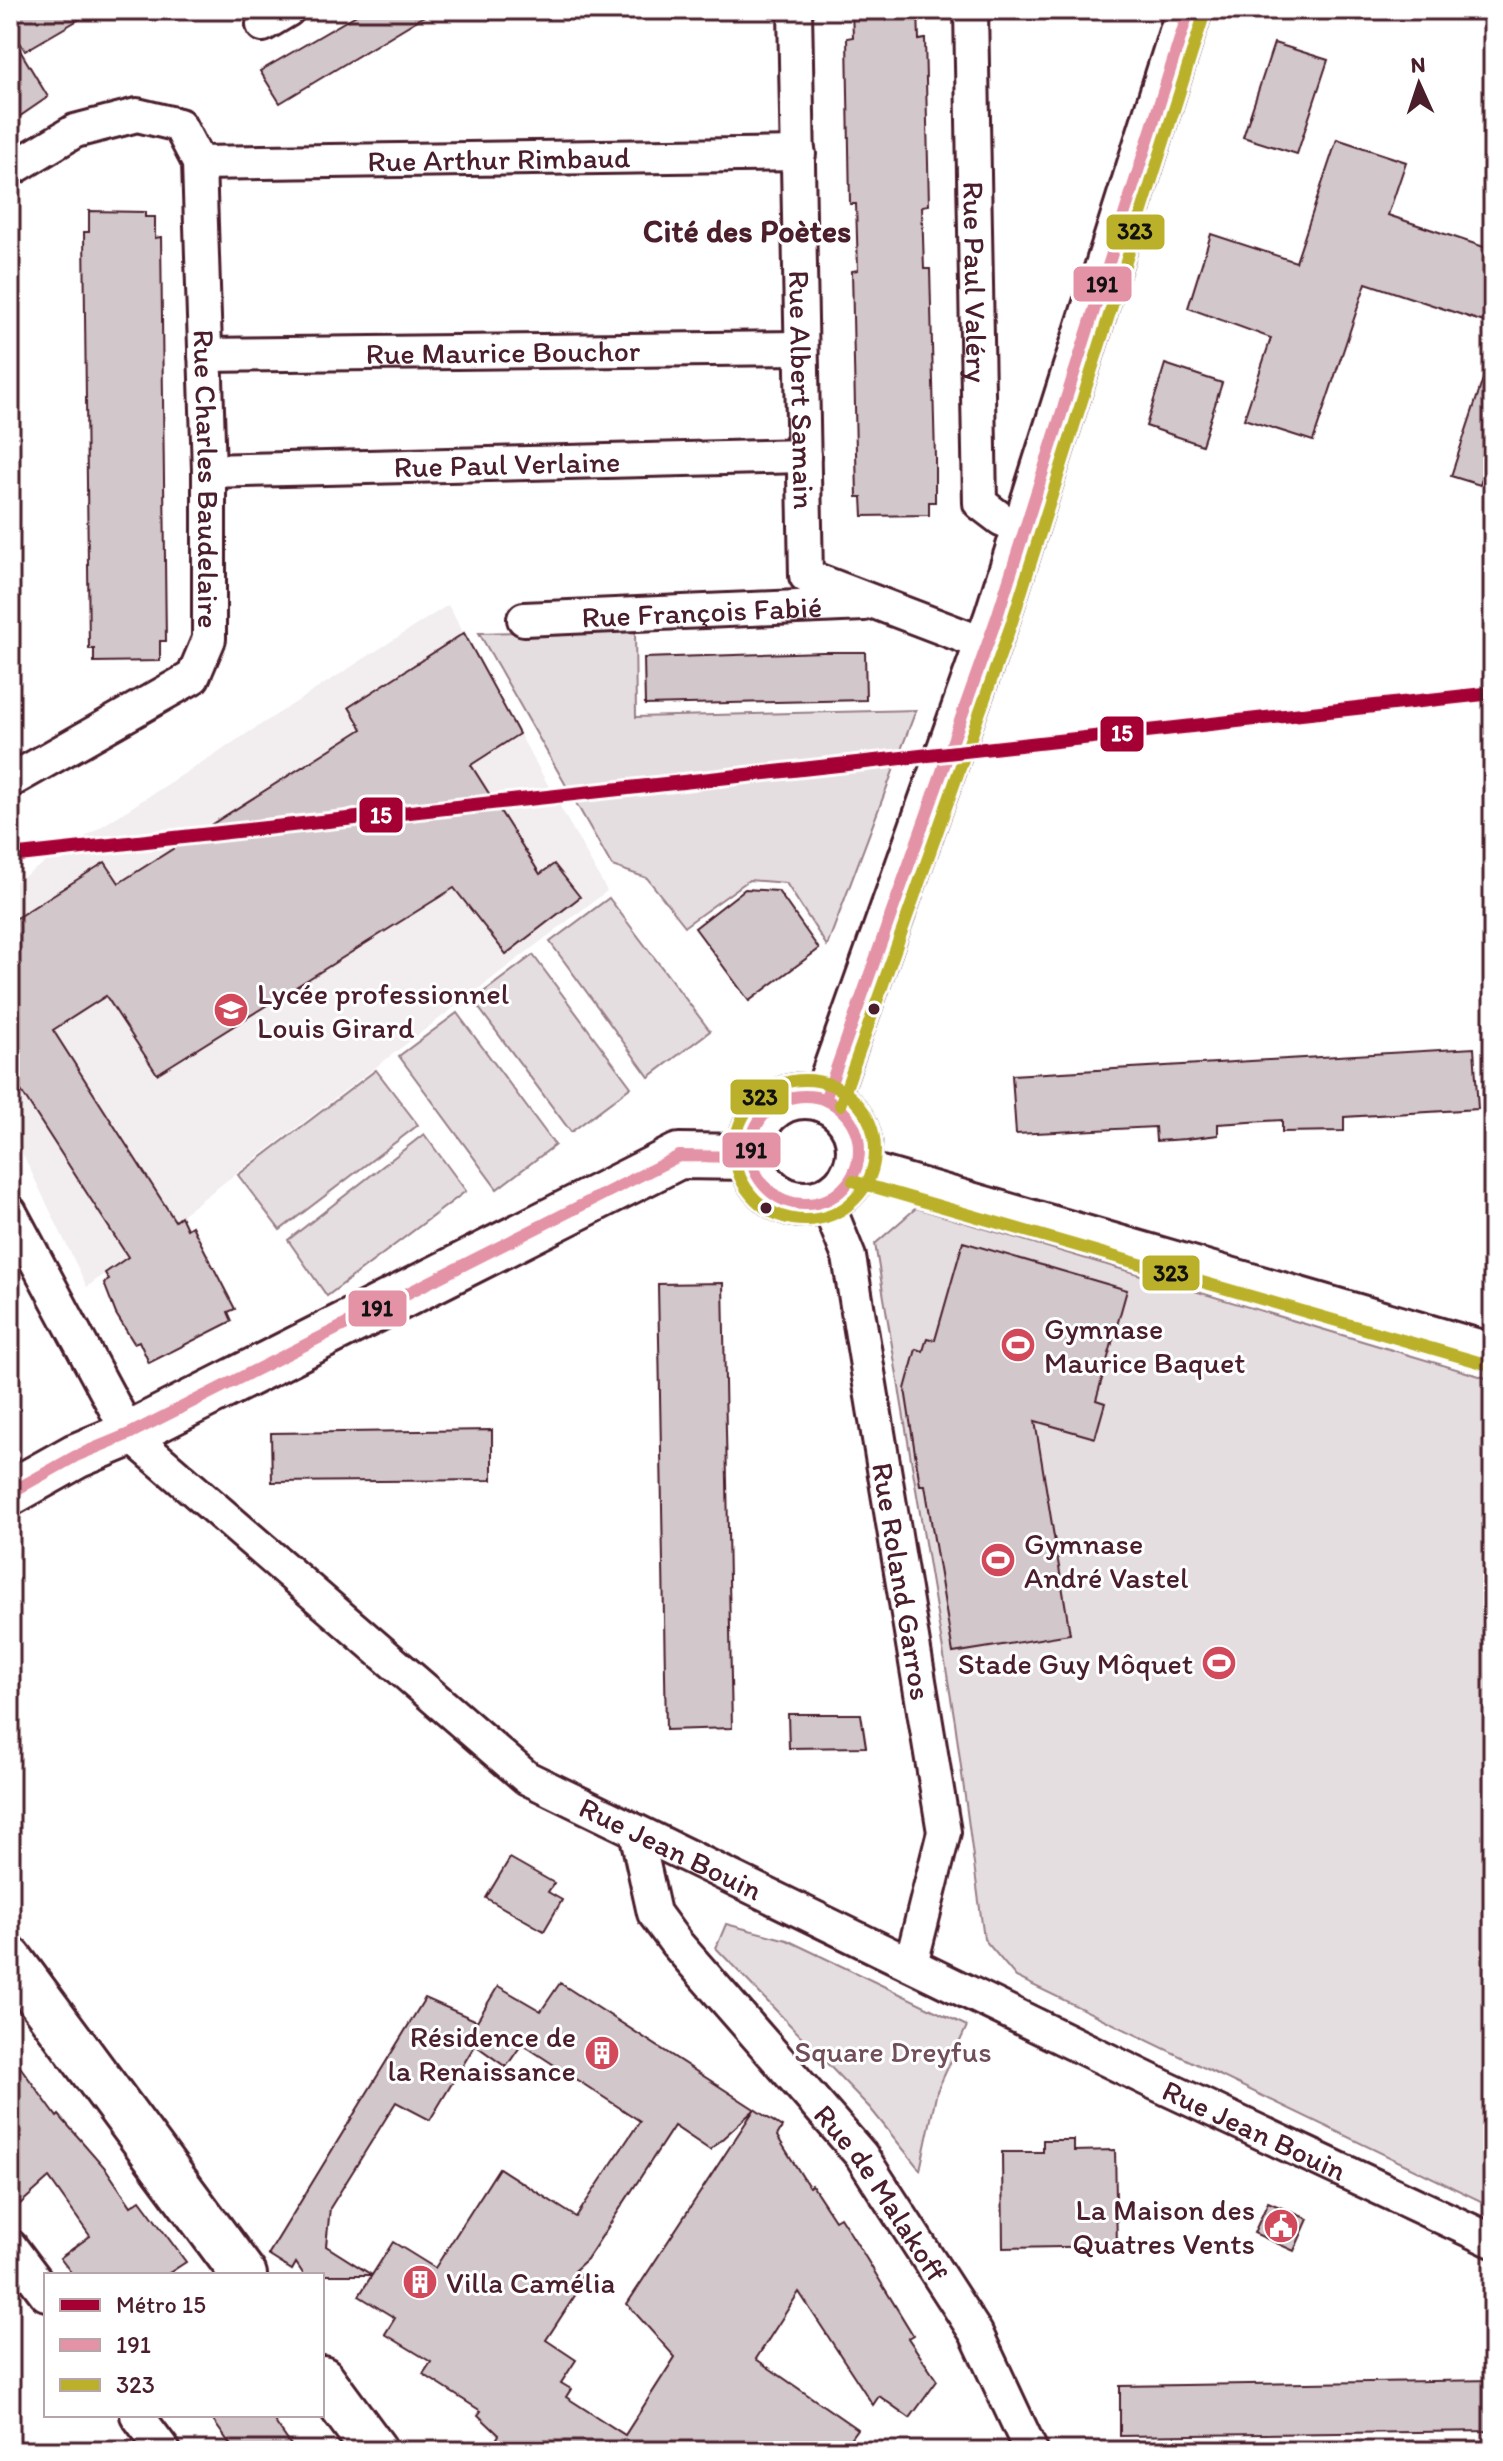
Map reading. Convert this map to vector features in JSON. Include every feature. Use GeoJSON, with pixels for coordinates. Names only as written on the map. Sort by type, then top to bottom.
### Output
{"type":"FeatureCollection","features":[{"type":"Feature","properties":{"kind":"street","name":"Rue Albert Samain"},"geometry":{"type":"LineString","coordinates":[[795,10],[806,576],[987,645]]}},
{"type":"Feature","properties":{"kind":"street","name":"Rue Paul Valéry"},"geometry":{"type":"LineString","coordinates":[[971,10],[980,503],[1001,519],[1024,529]]}},
{"type":"Feature","properties":{"kind":"street"},"geometry":{"type":"LineString","coordinates":[[825,1100],[987,645],[1189,10]]}},
{"type":"Feature","properties":{"kind":"street"},"geometry":{"type":"LineString","coordinates":[[10,170],[75,131],[137,115],[179,125],[199,163]]}},
{"type":"Feature","properties":{"kind":"street","name":"Rue Arthur Rimbaud"},"geometry":{"type":"LineString","coordinates":[[199,163],[799,154]]}},
{"type":"Feature","properties":{"kind":"street","name":"Rue Charles Baudelaire"},"geometry":{"type":"LineString","coordinates":[[10,781],[193,677],[209,639],[209,471],[199,163]]}},
{"type":"Feature","properties":{"kind":"street","name":"Rue Maurice Bouchor"},"geometry":{"type":"LineString","coordinates":[[205,355],[801,348]]}},
{"type":"Feature","properties":{"kind":"street","name":"Rue Paul Verlaine"},"geometry":{"type":"LineString","coordinates":[[209,471],[804,456]]}},
{"type":"Feature","properties":{"kind":"street","name":"Rue François Fabié"},"geometry":{"type":"LineString","coordinates":[[524,619],[882,603]]}},
{"type":"Feature","properties":{"kind":"street"},"geometry":{"type":"LineString","coordinates":[[804,1095],[825,1100],[839,1107],[856,1129],[860,1147],[857,1166],[843,1188],[826,1200],[801,1203],[779,1197],[765,1185],[752,1157],[754,1133],[769,1109],[785,1099],[804,1095]]}},
{"type":"Feature","properties":{"kind":"street"},"geometry":{"type":"LineString","coordinates":[[10,1493],[76,1456],[129,1434],[679,1156],[752,1157]]}},
{"type":"Feature","properties":{"kind":"street"},"geometry":{"type":"LineString","coordinates":[[857,1166],[1493,1350]]}},
{"type":"Feature","properties":{"kind":"street","name":"Rue Roland Garros"},"geometry":{"type":"LineString","coordinates":[[826,1200],[849,1257],[944,1832],[911,1964]]}},
{"type":"Feature","properties":{"kind":"street","name":"Rue Jean Bouin"},"geometry":{"type":"LineString","coordinates":[[16,1224],[129,1434],[527,1778],[1493,2241]]}},
{"type":"Feature","properties":{"kind":"street","name":"Rue de Malakoff"},"geometry":{"type":"LineString","coordinates":[[636,1832],[654,1913],[676,1943],[861,2155],[976,2333],[1031,2451]]}},
{"type":"Feature","properties":{"kind":"street"},"geometry":{"type":"LineString","coordinates":[[10,1959],[243,2273]]}},
{"type":"Feature","properties":{"kind":"street"},"geometry":{"type":"LineString","coordinates":[[10,2246],[44,2291]]}},
{"type":"Feature","properties":{"kind":"street"},"geometry":{"type":"LineString","coordinates":[[324,2382],[375,2451]]}},
{"type":"Feature","properties":{"kind":"street"},"geometry":{"type":"LineString","coordinates":[[138,2417],[164,2451]]}},
{"type":"Feature","properties":{"kind":"shaded area","name":"Lycée professionnel Louis Girard"},"geometry":{"type":"Polygon","coordinates":[[[448,605],[607,891],[87,1287],[10,1128],[10,885],[448,605]]]}},
{"type":"Feature","properties":{"kind":"green space"},"geometry":{"type":"Polygon","coordinates":[[[635,629],[636,717],[916,710],[827,946],[786,883],[749,880],[685,926],[647,878],[612,866],[479,633],[635,629]]]}},
{"type":"Feature","properties":{"kind":"green space"},"geometry":{"type":"Polygon","coordinates":[[[609,898],[710,1031],[649,1077],[550,942],[609,898]]]}},
{"type":"Feature","properties":{"kind":"green space"},"geometry":{"type":"Polygon","coordinates":[[[533,955],[631,1087],[571,1132],[473,1000],[533,955]]]}},
{"type":"Feature","properties":{"kind":"green space"},"geometry":{"type":"Polygon","coordinates":[[[457,1013],[555,1145],[497,1189],[399,1056],[457,1013]]]}},
{"type":"Feature","properties":{"kind":"green space"},"geometry":{"type":"Polygon","coordinates":[[[376,1070],[418,1125],[280,1230],[238,1175],[376,1070]]]}},
{"type":"Feature","properties":{"kind":"green space"},"geometry":{"type":"Polygon","coordinates":[[[424,1134],[466,1191],[327,1296],[288,1240],[424,1134]]]}},
{"type":"Feature","properties":{"kind":"green space","name":"Stade Guy Môquet"},"geometry":{"type":"Polygon","coordinates":[[[916,1208],[1493,1380],[1493,2207],[1016,1977],[984,1939],[955,1722],[875,1244],[916,1208]]]}},
{"type":"Feature","properties":{"kind":"green space","name":"Square Dreyfus"},"geometry":{"type":"Polygon","coordinates":[[[726,1924],[787,1940],[967,2026],[937,2091],[920,2170],[870,2108],[716,1948],[726,1924]]]}},
{"type":"Feature","properties":{"kind":"building"},"geometry":{"type":"Polygon","coordinates":[[[10,10],[95,10],[25,51],[10,25],[10,10]]]}},
{"type":"Feature","properties":{"kind":"building"},"geometry":{"type":"Polygon","coordinates":[[[365,10],[434,10],[280,103],[260,71],[365,10]]]}},
{"type":"Feature","properties":{"kind":"building"},"geometry":{"type":"Polygon","coordinates":[[[852,10],[918,10],[919,40],[925,39],[929,205],[922,206],[924,269],[930,269],[935,458],[935,502],[929,502],[929,515],[863,516],[862,497],[857,497],[852,271],[858,270],[856,204],[850,204],[847,38],[853,37],[852,10]]]}},
{"type":"Feature","properties":{"kind":"building"},"geometry":{"type":"Polygon","coordinates":[[[10,34],[48,97],[10,123],[10,34]]]}},
{"type":"Feature","properties":{"kind":"building"},"geometry":{"type":"Polygon","coordinates":[[[1274,43],[1328,60],[1297,154],[1243,137],[1274,43]]]}},
{"type":"Feature","properties":{"kind":"building"},"geometry":{"type":"Polygon","coordinates":[[[1337,139],[1406,162],[1388,215],[1493,250],[1493,325],[1366,283],[1313,441],[1244,419],[1271,338],[1188,308],[1211,234],[1296,262],[1337,139]]]}},
{"type":"Feature","properties":{"kind":"building"},"geometry":{"type":"Polygon","coordinates":[[[89,211],[145,212],[145,217],[155,217],[155,238],[161,237],[166,641],[160,641],[160,661],[94,662],[94,649],[89,649],[84,232],[89,232],[89,211]]]}},
{"type":"Feature","properties":{"kind":"building"},"geometry":{"type":"Polygon","coordinates":[[[1165,364],[1222,383],[1202,445],[1146,426],[1165,364]]]}},
{"type":"Feature","properties":{"kind":"building"},"geometry":{"type":"Polygon","coordinates":[[[1487,367],[1493,368],[1493,446],[1480,485],[1451,476],[1487,367]]]}},
{"type":"Feature","properties":{"kind":"building"},"geometry":{"type":"Polygon","coordinates":[[[464,633],[519,734],[471,765],[540,874],[554,864],[580,897],[506,954],[454,888],[157,1074],[106,996],[53,1030],[175,1221],[181,1216],[187,1229],[192,1226],[235,1309],[228,1312],[232,1321],[149,1363],[139,1341],[134,1343],[116,1314],[104,1283],[109,1280],[105,1273],[128,1257],[10,1074],[10,922],[105,862],[119,883],[362,729],[349,707],[464,633]]]}},
{"type":"Feature","properties":{"kind":"building"},"geometry":{"type":"Polygon","coordinates":[[[865,652],[866,700],[645,705],[644,658],[865,652]]]}},
{"type":"Feature","properties":{"kind":"building"},"geometry":{"type":"Polygon","coordinates":[[[745,889],[778,891],[819,949],[749,1001],[695,928],[745,889]]]}},
{"type":"Feature","properties":{"kind":"building"},"geometry":{"type":"Polygon","coordinates":[[[1474,1048],[1478,1109],[1344,1117],[1344,1131],[1282,1132],[1282,1120],[1218,1124],[1218,1135],[1156,1141],[1155,1127],[1016,1134],[1012,1075],[1474,1048]]]}},
{"type":"Feature","properties":{"kind":"building"},"geometry":{"type":"Polygon","coordinates":[[[963,1242],[1127,1290],[1096,1400],[1105,1403],[1095,1438],[1035,1421],[1070,1634],[953,1653],[925,1485],[920,1485],[905,1389],[916,1349],[923,1351],[927,1338],[935,1340],[963,1242]]]}},
{"type":"Feature","properties":{"kind":"building"},"geometry":{"type":"Polygon","coordinates":[[[723,1283],[732,1728],[666,1730],[658,1284],[723,1283]]]}},
{"type":"Feature","properties":{"kind":"building"},"geometry":{"type":"Polygon","coordinates":[[[492,1430],[492,1480],[272,1482],[271,1433],[492,1430]]]}},
{"type":"Feature","properties":{"kind":"building"},"geometry":{"type":"Polygon","coordinates":[[[788,1714],[861,1714],[866,1747],[789,1748],[788,1714]]]}},
{"type":"Feature","properties":{"kind":"building"},"geometry":{"type":"Polygon","coordinates":[[[510,1858],[554,1883],[548,1892],[562,1900],[544,1931],[486,1898],[510,1858]]]}},
{"type":"Feature","properties":{"kind":"building"},"geometry":{"type":"Polygon","coordinates":[[[560,1983],[782,2127],[777,2136],[809,2187],[812,2185],[835,2220],[840,2217],[913,2335],[908,2338],[937,2381],[910,2418],[879,2396],[873,2405],[799,2292],[756,2359],[857,2429],[841,2451],[489,2451],[499,2435],[478,2415],[481,2411],[423,2374],[431,2362],[385,2334],[395,2318],[359,2296],[372,2275],[303,2273],[296,2263],[292,2270],[268,2255],[425,1998],[477,2021],[498,1986],[541,2011],[560,1983]],[[522,2044],[506,2067],[475,2045],[430,2120],[396,2102],[330,2208],[326,2246],[372,2275],[393,2242],[435,2268],[499,2168],[576,2217],[640,2121],[522,2044]],[[754,2110],[710,2150],[674,2126],[587,2259],[575,2270],[588,2284],[576,2294],[546,2340],[576,2360],[561,2383],[571,2389],[566,2397],[625,2435],[675,2357],[627,2304],[754,2110]]]}},
{"type":"Feature","properties":{"kind":"building"},"geometry":{"type":"Polygon","coordinates":[[[10,2053],[57,2117],[59,2115],[106,2169],[131,2206],[140,2200],[186,2262],[169,2273],[71,2273],[60,2258],[90,2236],[49,2178],[10,2213],[10,2053]]]}},
{"type":"Feature","properties":{"kind":"building"},"geometry":{"type":"Polygon","coordinates":[[[1043,2140],[1074,2140],[1074,2151],[1115,2150],[1117,2246],[1003,2248],[1002,2152],[1043,2152],[1043,2140]]]}},
{"type":"Feature","properties":{"kind":"building","name":"La Maison des Quatres Vents"},"geometry":{"type":"Polygon","coordinates":[[[1268,2202],[1308,2219],[1294,2251],[1254,2233],[1268,2202]]]}},
{"type":"Feature","properties":{"kind":"building"},"geometry":{"type":"Polygon","coordinates":[[[1493,2380],[1493,2431],[1120,2436],[1120,2386],[1493,2380]]]}},
{"type":"Feature","properties":{"kind":"building"},"geometry":{"type":"Polygon","coordinates":[[[210,2417],[271,2417],[295,2451],[235,2451],[210,2417]]]}},
{"type":"Feature","properties":{"kind":"metro line","name":"15"},"geometry":{"type":"LineString","coordinates":[[10,856],[1493,693]]}},
{"type":"Feature","properties":{"kind":"transit line","name":"191"},"geometry":{"type":"LineString","coordinates":[[825,1100],[997,617],[1189,10]]}},
{"type":"Feature","properties":{"kind":"transit line","name":"323"},"geometry":{"type":"LineString","coordinates":[[840,1105],[1012,622],[1204,15]]}},
{"type":"Feature","properties":{"kind":"transit line","name":"323"},"geometry":{"type":"LineString","coordinates":[[805,1080],[832,1086],[854,1101],[869,1123],[875,1150],[869,1177],[854,1199],[832,1214],[805,1220],[778,1214],[756,1199],[741,1177],[735,1150],[741,1123],[756,1101],[778,1086],[805,1080]]}},
{"type":"Feature","properties":{"kind":"transit line","name":"191"},"geometry":{"type":"LineString","coordinates":[[805,1096],[825,1101],[843,1112],[854,1130],[859,1150],[854,1170],[843,1188],[825,1199],[805,1204],[785,1199],[767,1188],[756,1170],[751,1150],[756,1130],[767,1112],[785,1101],[805,1096]]}},
{"type":"Feature","properties":{"kind":"transit line","name":"191"},"geometry":{"type":"LineString","coordinates":[[10,1493],[76,1456],[129,1434],[679,1156],[752,1157]]}},
{"type":"Feature","properties":{"kind":"transit line","name":"323"},"geometry":{"type":"LineString","coordinates":[[853,1181],[1489,1365]]}},
{"type":"Feature","properties":{"kind":"place","name":"Lycée professionnel Louis Girard"},"geometry":{"type":"Point","coordinates":[231,1010]}},
{"type":"Feature","properties":{"kind":"place","name":"Gymnase Maurice Baquet"},"geometry":{"type":"Point","coordinates":[1018,1345]}},
{"type":"Feature","properties":{"kind":"place","name":"Gymnase André Vastel"},"geometry":{"type":"Point","coordinates":[998,1560]}},
{"type":"Feature","properties":{"kind":"place","name":"Stade Guy Môquet"},"geometry":{"type":"Point","coordinates":[1219,1663]}},
{"type":"Feature","properties":{"kind":"place","name":"Résidence de la Renaissance"},"geometry":{"type":"Point","coordinates":[602,2053]}},
{"type":"Feature","properties":{"kind":"place","name":"La Maison des Quatres Vents"},"geometry":{"type":"Point","coordinates":[1281,2226]}},
{"type":"Feature","properties":{"kind":"place","name":"Villa Camélia"},"geometry":{"type":"Point","coordinates":[420,2282]}},
{"type":"Feature","properties":{"kind":"district","name":"Cité des Poètes"},"geometry":{"type":"Point","coordinates":[747,231]}}]}
